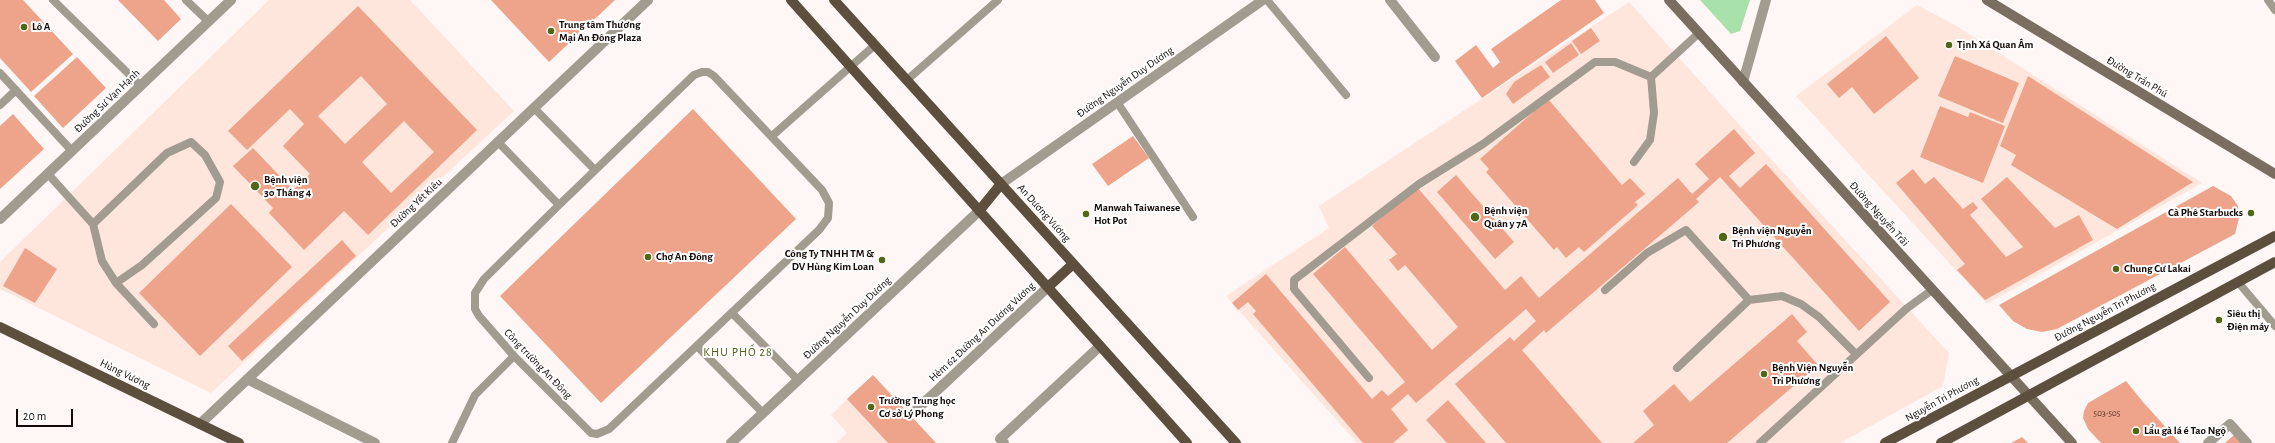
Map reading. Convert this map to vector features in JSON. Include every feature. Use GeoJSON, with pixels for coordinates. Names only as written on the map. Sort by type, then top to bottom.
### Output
{"type":"FeatureCollection","features":[{"type":"Feature","properties":{"kind":"main road"},"geometry":{"type":"LineString","coordinates":[[791,0],[1187,443]]}},
{"type":"Feature","properties":{"kind":"main road","name":"An Dương Vương"},"geometry":{"type":"LineString","coordinates":[[834,0],[1236,443]]}},
{"type":"Feature","properties":{"kind":"main road","name":"Đường Nguyễn Trãi"},"geometry":{"type":"LineString","coordinates":[[1669,0],[2072,443]]}},
{"type":"Feature","properties":{"kind":"main road","name":"Đường Trần Phú"},"geometry":{"type":"LineString","coordinates":[[1987,0],[2275,174]]}},
{"type":"Feature","properties":{"kind":"main road"},"geometry":{"type":"LineString","coordinates":[[980,211],[1001,184]]}},
{"type":"Feature","properties":{"kind":"main road","name":"Đường Nguyễn Tri Phương"},"geometry":{"type":"LineString","coordinates":[[2010,375],[2275,236]]}},
{"type":"Feature","properties":{"kind":"main road"},"geometry":{"type":"LineString","coordinates":[[1941,443],[2275,262]]}},
{"type":"Feature","properties":{"kind":"main road"},"geometry":{"type":"LineString","coordinates":[[1048,286],[1073,264]]}},
{"type":"Feature","properties":{"kind":"main road","name":"Hùng Vương"},"geometry":{"type":"LineString","coordinates":[[0,327],[239,443]]}},
{"type":"Feature","properties":{"kind":"main road","name":"Nguyễn Tri Phương"},"geometry":{"type":"LineString","coordinates":[[1885,443],[2010,375]]}},
{"type":"Feature","properties":{"kind":"street","name":"Đường Sư Vạn Hạnh"},"geometry":{"type":"LineString","coordinates":[[0,219],[231,0]]}},
{"type":"Feature","properties":{"kind":"street","name":"Đường Yết Kiêu"},"geometry":{"type":"LineString","coordinates":[[200,424],[648,0]]}},
{"type":"Feature","properties":{"kind":"street","name":"Đường Nguyễn Duy Dương"},"geometry":{"type":"LineString","coordinates":[[1001,184],[1263,0]]}},
{"type":"Feature","properties":{"kind":"street"},"geometry":{"type":"LineString","coordinates":[[1390,0],[1435,57]]}},
{"type":"Feature","properties":{"kind":"street"},"geometry":{"type":"LineString","coordinates":[[1743,82],[1766,0]]}},
{"type":"Feature","properties":{"kind":"street","name":"Đường Nguyễn Duy Dương"},"geometry":{"type":"LineString","coordinates":[[731,443],[980,211]]}},
{"type":"Feature","properties":{"kind":"street","name":"Hẻm 62 Đường An Dương Vương"},"geometry":{"type":"LineString","coordinates":[[915,411],[1048,286]]}},
{"type":"Feature","properties":{"kind":"street"},"geometry":{"type":"LineString","coordinates":[[1004,443],[1000,439],[1100,346]]}},
{"type":"Feature","properties":{"kind":"street"},"geometry":{"type":"LineString","coordinates":[[247,379],[375,443]]}},
{"type":"Feature","properties":{"kind":"street"},"geometry":{"type":"LineString","coordinates":[[2208,443],[2230,424],[2247,443]]}},
{"type":"Feature","properties":{"kind":"lane"},"geometry":{"type":"LineString","coordinates":[[53,0],[140,86]]}},
{"type":"Feature","properties":{"kind":"lane"},"geometry":{"type":"LineString","coordinates":[[186,0],[208,21]]}},
{"type":"Feature","properties":{"kind":"lane"},"geometry":{"type":"LineString","coordinates":[[907,80],[998,0]]}},
{"type":"Feature","properties":{"kind":"lane"},"geometry":{"type":"LineString","coordinates":[[1267,0],[1346,95]]}},
{"type":"Feature","properties":{"kind":"lane"},"geometry":{"type":"LineString","coordinates":[[2268,0],[2275,10]]}},
{"type":"Feature","properties":{"kind":"lane"},"geometry":{"type":"LineString","coordinates":[[1651,77],[1699,33]]}},
{"type":"Feature","properties":{"kind":"lane"},"geometry":{"type":"LineString","coordinates":[[772,136],[875,45]]}},
{"type":"Feature","properties":{"kind":"lane"},"geometry":{"type":"LineString","coordinates":[[1369,378],[1294,289],[1294,280],[1419,184],[1483,144],[1595,62],[1615,62],[1651,77]]}},
{"type":"Feature","properties":{"kind":"lane","name":"Công trường An Đông"},"geometry":{"type":"LineString","coordinates":[[702,72],[708,72],[714,76],[772,136],[826,196],[829,203],[828,218],[819,230],[609,429],[597,434],[586,428],[514,356],[479,316],[475,309],[475,293],[484,279],[595,170],[694,75],[702,72]]}},
{"type":"Feature","properties":{"kind":"lane"},"geometry":{"type":"LineString","coordinates":[[0,73],[72,151]]}},
{"type":"Feature","properties":{"kind":"lane"},"geometry":{"type":"LineString","coordinates":[[1634,162],[1650,140],[1654,113],[1651,77]]}},
{"type":"Feature","properties":{"kind":"lane"},"geometry":{"type":"LineString","coordinates":[[0,105],[16,90]]}},
{"type":"Feature","properties":{"kind":"lane"},"geometry":{"type":"LineString","coordinates":[[1117,102],[1193,217]]}},
{"type":"Feature","properties":{"kind":"lane"},"geometry":{"type":"LineString","coordinates":[[534,108],[595,170]]}},
{"type":"Feature","properties":{"kind":"lane"},"geometry":{"type":"LineString","coordinates":[[93,224],[167,153],[191,142],[204,155],[220,182],[216,198],[142,265],[116,283]]}},
{"type":"Feature","properties":{"kind":"lane"},"geometry":{"type":"LineString","coordinates":[[498,142],[559,205]]}},
{"type":"Feature","properties":{"kind":"lane"},"geometry":{"type":"LineString","coordinates":[[48,174],[93,224],[102,261],[116,283],[154,324]]}},
{"type":"Feature","properties":{"kind":"lane"},"geometry":{"type":"LineString","coordinates":[[1605,290],[1647,253],[1686,230],[1749,300]]}},
{"type":"Feature","properties":{"kind":"lane"},"geometry":{"type":"LineString","coordinates":[[2238,282],[2275,326]]}},
{"type":"Feature","properties":{"kind":"lane"},"geometry":{"type":"LineString","coordinates":[[1760,443],[1906,309],[1932,290]]}},
{"type":"Feature","properties":{"kind":"lane"},"geometry":{"type":"LineString","coordinates":[[1677,368],[1749,300],[1782,296],[1801,304],[1820,317],[1856,354]]}},
{"type":"Feature","properties":{"kind":"lane"},"geometry":{"type":"LineString","coordinates":[[732,313],[798,380]]}},
{"type":"Feature","properties":{"kind":"lane"},"geometry":{"type":"LineString","coordinates":[[697,346],[763,413]]}},
{"type":"Feature","properties":{"kind":"lane"},"geometry":{"type":"LineString","coordinates":[[452,443],[475,395],[514,356]]}},
{"type":"Feature","properties":{"kind":"shaded area","name":"Bệnh viện 30 Tháng 4"},"geometry":{"type":"Polygon","coordinates":[[[269,0],[410,0],[514,111],[211,393],[0,289],[0,262],[269,0]]]}},
{"type":"Feature","properties":{"kind":"shaded area"},"geometry":{"type":"Polygon","coordinates":[[[1629,2],[1949,353],[1943,386],[1840,443],[1357,443],[1226,296],[1329,228],[1319,206],[1629,2]]]}},
{"type":"Feature","properties":{"kind":"shaded area"},"geometry":{"type":"Polygon","coordinates":[[[1917,5],[1955,25],[2202,183],[1987,304],[1796,96],[1917,5]]]}},
{"type":"Feature","properties":{"kind":"shaded area","name":"Trường Trung học Cơ sở Lý Phong"},"geometry":{"type":"Polygon","coordinates":[[[873,375],[936,443],[836,443],[847,433],[831,415],[873,375]]]}},
{"type":"Feature","properties":{"kind":"green space"},"geometry":{"type":"Polygon","coordinates":[[[1700,0],[1750,0],[1740,31],[1731,34],[1700,0]]]}},
{"type":"Feature","properties":{"kind":"building","name":"Lô A"},"geometry":{"type":"Polygon","coordinates":[[[0,0],[23,0],[73,54],[31,92],[0,58],[0,0]]]}},
{"type":"Feature","properties":{"kind":"building"},"geometry":{"type":"Polygon","coordinates":[[[118,0],[164,0],[181,19],[158,41],[118,0]]]}},
{"type":"Feature","properties":{"kind":"building","name":"Trung tâm Thương Mại An Đông Plaza"},"geometry":{"type":"Polygon","coordinates":[[[491,0],[615,0],[549,62],[491,0]]]}},
{"type":"Feature","properties":{"kind":"building"},"geometry":{"type":"Polygon","coordinates":[[[1561,0],[1595,0],[1604,13],[1482,98],[1455,61],[1476,45],[1493,68],[1500,62],[1491,49],[1561,0]]]}},
{"type":"Feature","properties":{"kind":"building"},"geometry":{"type":"Polygon","coordinates":[[[358,6],[477,130],[368,235],[344,211],[304,250],[269,213],[273,208],[233,166],[253,148],[293,190],[310,174],[283,146],[304,124],[290,109],[247,150],[228,131],[358,6]],[[361,76],[318,116],[345,144],[387,104],[361,76]],[[404,121],[362,162],[391,193],[434,152],[404,121]]]}},
{"type":"Feature","properties":{"kind":"building"},"geometry":{"type":"Polygon","coordinates":[[[1591,28],[1600,41],[1581,54],[1572,41],[1591,28]]]}},
{"type":"Feature","properties":{"kind":"building"},"geometry":{"type":"Polygon","coordinates":[[[1886,36],[1919,78],[1874,114],[1852,87],[1839,98],[1827,84],[1886,36]]]}},
{"type":"Feature","properties":{"kind":"building"},"geometry":{"type":"Polygon","coordinates":[[[1571,43],[1579,55],[1553,73],[1545,62],[1571,43]]]}},
{"type":"Feature","properties":{"kind":"building"},"geometry":{"type":"Polygon","coordinates":[[[1955,56],[2019,83],[2003,123],[1938,96],[1955,56]]]}},
{"type":"Feature","properties":{"kind":"building"},"geometry":{"type":"Polygon","coordinates":[[[77,57],[106,88],[63,128],[34,96],[77,57]]]}},
{"type":"Feature","properties":{"kind":"building"},"geometry":{"type":"Polygon","coordinates":[[[1541,65],[1550,77],[1513,104],[1506,94],[1514,82],[1541,65]]]}},
{"type":"Feature","properties":{"kind":"building"},"geometry":{"type":"Polygon","coordinates":[[[2028,76],[2193,182],[2117,229],[2011,165],[2016,155],[2000,146],[2028,76]]]}},
{"type":"Feature","properties":{"kind":"building"},"geometry":{"type":"Polygon","coordinates":[[[1548,99],[1622,185],[1630,178],[1645,194],[1635,202],[1638,205],[1584,252],[1579,247],[1566,258],[1557,247],[1554,250],[1486,172],[1489,169],[1480,159],[1548,99]]]}},
{"type":"Feature","properties":{"kind":"building"},"geometry":{"type":"Polygon","coordinates":[[[1940,106],[1968,117],[1970,112],[2005,126],[1983,183],[1920,157],[1940,106]]]}},
{"type":"Feature","properties":{"kind":"building","name":"Chợ An Đông"},"geometry":{"type":"Polygon","coordinates":[[[693,109],[796,219],[601,403],[500,296],[693,109]]]}},
{"type":"Feature","properties":{"kind":"building"},"geometry":{"type":"Polygon","coordinates":[[[13,114],[44,149],[0,189],[0,126],[13,114]]]}},
{"type":"Feature","properties":{"kind":"building"},"geometry":{"type":"Polygon","coordinates":[[[1734,129],[1755,153],[1729,176],[1740,188],[1766,164],[1890,302],[1859,331],[1720,177],[1696,199],[1699,202],[1546,333],[1544,330],[1522,350],[1602,443],[1506,443],[1455,384],[1510,337],[1514,341],[1536,321],[1526,309],[1416,403],[1408,394],[1391,409],[1408,430],[1393,443],[1363,443],[1253,314],[1256,311],[1248,302],[1238,310],[1232,303],[1266,274],[1372,399],[1382,390],[1388,396],[1405,382],[1313,274],[1345,247],[1432,350],[1458,327],[1405,265],[1398,271],[1389,260],[1397,254],[1372,226],[1417,187],[1505,290],[1521,276],[1539,298],[1678,178],[1692,194],[1709,179],[1695,164],[1734,129]]]}},
{"type":"Feature","properties":{"kind":"building"},"geometry":{"type":"Polygon","coordinates":[[[1133,136],[1149,158],[1108,186],[1092,164],[1133,136]]]}},
{"type":"Feature","properties":{"kind":"building"},"geometry":{"type":"Polygon","coordinates":[[[1913,169],[1925,184],[1934,177],[1963,209],[1973,202],[1978,208],[1970,215],[2006,257],[2023,247],[1981,199],[2007,177],[2055,228],[2079,215],[2093,240],[1985,300],[1957,270],[1965,264],[1896,183],[1913,169]]]}},
{"type":"Feature","properties":{"kind":"building"},"geometry":{"type":"Polygon","coordinates":[[[1456,175],[1514,242],[1495,259],[1437,192],[1456,175]]]}},
{"type":"Feature","properties":{"kind":"building","name":"Chung Cư Lakai"},"geometry":{"type":"Polygon","coordinates":[[[2213,186],[2231,196],[2238,206],[2239,218],[2235,234],[2057,329],[2042,332],[2027,329],[2013,321],[1999,305],[2213,186]]]}},
{"type":"Feature","properties":{"kind":"building"},"geometry":{"type":"Polygon","coordinates":[[[231,204],[292,267],[200,356],[139,293],[231,204]]]}},
{"type":"Feature","properties":{"kind":"building"},"geometry":{"type":"Polygon","coordinates":[[[342,240],[356,256],[242,361],[228,346],[342,240]]]}},
{"type":"Feature","properties":{"kind":"building"},"geometry":{"type":"Polygon","coordinates":[[[25,248],[57,269],[35,303],[3,286],[25,248]]]}},
{"type":"Feature","properties":{"kind":"building","name":"Bệnh Viện Nguyễn Tri Phương"},"geometry":{"type":"Polygon","coordinates":[[[1792,314],[1807,332],[1797,341],[1818,365],[1727,443],[1633,443],[1654,425],[1643,411],[1674,384],[1690,402],[1792,314]]]}},
{"type":"Feature","properties":{"kind":"building","name":"Trường Trung học Cơ sở Lý Phong"},"geometry":{"type":"Polygon","coordinates":[[[873,375],[936,443],[888,443],[847,399],[873,375]]]}},
{"type":"Feature","properties":{"kind":"building"},"geometry":{"type":"Polygon","coordinates":[[[2126,381],[2180,443],[2101,443],[2088,429],[2083,418],[2084,411],[2088,403],[2126,381]]]}},
{"type":"Feature","properties":{"kind":"building"},"geometry":{"type":"Polygon","coordinates":[[[1448,400],[1486,443],[1447,443],[1426,420],[1448,400]]]}},
{"type":"Feature","properties":{"kind":"building"},"geometry":{"type":"Polygon","coordinates":[[[2234,435],[2241,443],[2225,443],[2234,435]]]}},
{"type":"Feature","properties":{"kind":"building"},"geometry":{"type":"Polygon","coordinates":[[[2022,437],[2028,443],[2011,443],[2022,437]]]}},
{"type":"Feature","properties":{"kind":"place","name":"Lô A"},"geometry":{"type":"Point","coordinates":[24,27]}},
{"type":"Feature","properties":{"kind":"place","name":"Trung tâm Thương Mại An Đông Plaza"},"geometry":{"type":"Point","coordinates":[551,31]}},
{"type":"Feature","properties":{"kind":"place","name":"Tịnh Xá Quan Âm"},"geometry":{"type":"Point","coordinates":[1949,45]}},
{"type":"Feature","properties":{"kind":"place","name":"Bệnh viện 30 Tháng 4"},"geometry":{"type":"Point","coordinates":[255,186]}},
{"type":"Feature","properties":{"kind":"place","name":"Cà Phê Starbucks"},"geometry":{"type":"Point","coordinates":[2251,213]}},
{"type":"Feature","properties":{"kind":"place","name":"Manwah Taiwanese Hot Pot"},"geometry":{"type":"Point","coordinates":[1086,214]}},
{"type":"Feature","properties":{"kind":"place","name":"Bệnh viện Quân y 7A"},"geometry":{"type":"Point","coordinates":[1475,217]}},
{"type":"Feature","properties":{"kind":"place","name":"Bệnh viện Nguyễn Tri Phương"},"geometry":{"type":"Point","coordinates":[1723,237]}},
{"type":"Feature","properties":{"kind":"place","name":"Chợ An Đông"},"geometry":{"type":"Point","coordinates":[648,257]}},
{"type":"Feature","properties":{"kind":"place","name":"Công Ty TNHH TM & DV Hùng Kim Loan"},"geometry":{"type":"Point","coordinates":[882,260]}},
{"type":"Feature","properties":{"kind":"place","name":"Chung Cư Lakai"},"geometry":{"type":"Point","coordinates":[2116,269]}},
{"type":"Feature","properties":{"kind":"place","name":"Siêu thị Điện máy"},"geometry":{"type":"Point","coordinates":[2219,320]}},
{"type":"Feature","properties":{"kind":"place","name":"Bệnh Viện Nguyễn Tri Phương"},"geometry":{"type":"Point","coordinates":[1764,374]}},
{"type":"Feature","properties":{"kind":"place","name":"Trường Trung học Cơ sở Lý Phong"},"geometry":{"type":"Point","coordinates":[871,407]}},
{"type":"Feature","properties":{"kind":"place","name":"Lẩu gà lá é Tao Ngộ"},"geometry":{"type":"Point","coordinates":[2136,431]}},
{"type":"Feature","properties":{"kind":"district","name":"KHU PHỐ 28"},"geometry":{"type":"Point","coordinates":[738,352]}}]}
